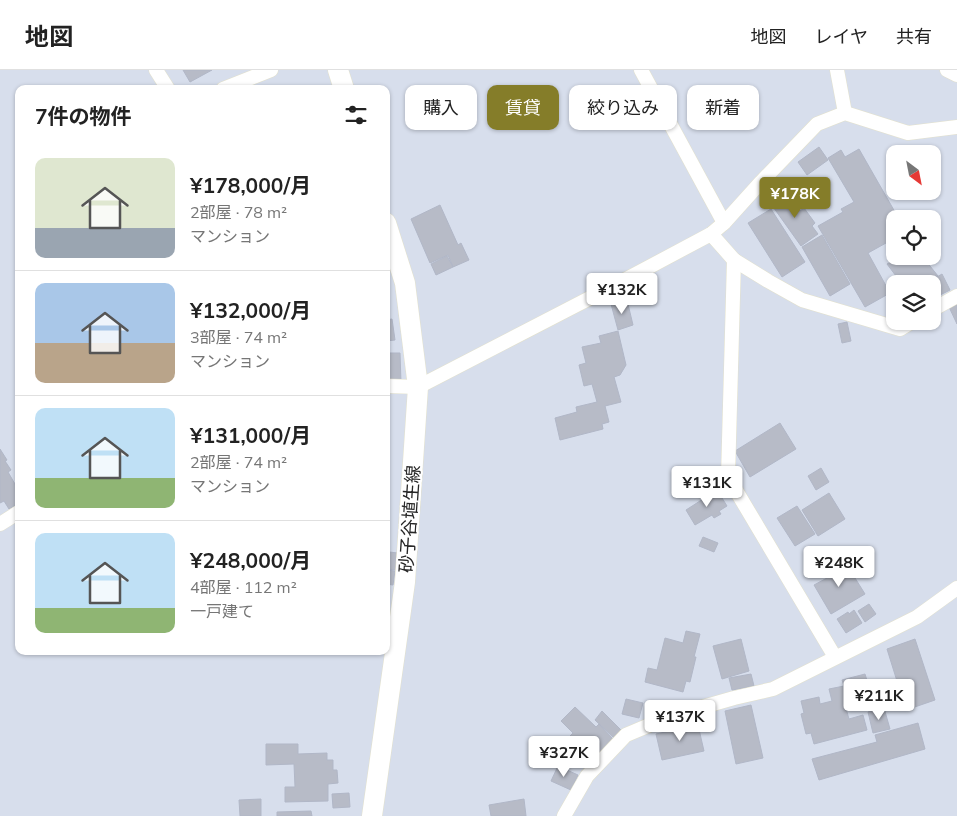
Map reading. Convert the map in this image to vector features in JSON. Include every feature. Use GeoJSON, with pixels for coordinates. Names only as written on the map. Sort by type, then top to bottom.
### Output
{"type":"FeatureCollection","features":[{"type":"Feature","properties":{"kind":"main road"},"geometry":{"type":"LineString","coordinates":[[338,70],[343,85]]}},
{"type":"Feature","properties":{"kind":"main road","name":"砂子谷埴生線"},"geometry":{"type":"LineString","coordinates":[[372,816],[406,582],[418,387],[405,283],[390,236]]}},
{"type":"Feature","properties":{"kind":"street"},"geometry":{"type":"LineString","coordinates":[[156,70],[165,85]]}},
{"type":"Feature","properties":{"kind":"street"},"geometry":{"type":"LineString","coordinates":[[234,85],[272,70]]}},
{"type":"Feature","properties":{"kind":"street"},"geometry":{"type":"LineString","coordinates":[[641,70],[724,223]]}},
{"type":"Feature","properties":{"kind":"street"},"geometry":{"type":"LineString","coordinates":[[836,70],[845,113]]}},
{"type":"Feature","properties":{"kind":"street"},"geometry":{"type":"LineString","coordinates":[[946,70],[957,75]]}},
{"type":"Feature","properties":{"kind":"street"},"geometry":{"type":"LineString","coordinates":[[390,386],[418,387],[711,234],[724,223],[817,124],[845,113],[908,133],[957,127]]}},
{"type":"Feature","properties":{"kind":"street"},"geometry":{"type":"LineString","coordinates":[[711,234],[734,260],[802,300],[886,325]]}},
{"type":"Feature","properties":{"kind":"street"},"geometry":{"type":"LineString","coordinates":[[734,260],[728,477],[835,658]]}},
{"type":"Feature","properties":{"kind":"street"},"geometry":{"type":"LineString","coordinates":[[941,305],[957,296]]}},
{"type":"Feature","properties":{"kind":"street"},"geometry":{"type":"LineString","coordinates":[[0,524],[15,515]]}},
{"type":"Feature","properties":{"kind":"street"},"geometry":{"type":"LineString","coordinates":[[564,816],[587,776],[626,735],[671,716],[773,689],[917,616],[957,588]]}},
{"type":"Feature","properties":{"kind":"building"},"geometry":{"type":"Polygon","coordinates":[[[183,70],[212,70],[190,82],[183,70]]]}},
{"type":"Feature","properties":{"kind":"building"},"geometry":{"type":"Polygon","coordinates":[[[819,147],[828,160],[807,175],[798,162],[819,147]]]}},
{"type":"Feature","properties":{"kind":"building"},"geometry":{"type":"Polygon","coordinates":[[[859,149],[886,196],[886,200],[888,200],[894,210],[886,210],[886,243],[868,253],[886,286],[886,295],[865,307],[818,226],[843,212],[841,209],[854,202],[828,158],[841,150],[845,157],[859,149]]]}},
{"type":"Feature","properties":{"kind":"building"},"geometry":{"type":"Polygon","coordinates":[[[787,192],[800,211],[804,208],[815,223],[812,226],[818,234],[801,246],[771,204],[787,192]]]}},
{"type":"Feature","properties":{"kind":"building"},"geometry":{"type":"Polygon","coordinates":[[[440,205],[458,245],[461,243],[469,260],[453,267],[448,255],[430,263],[411,219],[440,205]]]}},
{"type":"Feature","properties":{"kind":"building"},"geometry":{"type":"Polygon","coordinates":[[[771,209],[805,262],[782,277],[748,223],[771,209]]]}},
{"type":"Feature","properties":{"kind":"building"},"geometry":{"type":"Polygon","coordinates":[[[822,235],[850,284],[830,296],[802,247],[822,235]]]}},
{"type":"Feature","properties":{"kind":"building"},"geometry":{"type":"Polygon","coordinates":[[[447,256],[453,267],[436,275],[431,264],[447,256]]]}},
{"type":"Feature","properties":{"kind":"building"},"geometry":{"type":"Polygon","coordinates":[[[888,265],[929,265],[937,275],[895,275],[888,265]]]}},
{"type":"Feature","properties":{"kind":"building"},"geometry":{"type":"Polygon","coordinates":[[[942,274],[950,290],[941,294],[941,275],[942,274]]]}},
{"type":"Feature","properties":{"kind":"building"},"geometry":{"type":"Polygon","coordinates":[[[627,300],[633,325],[618,330],[611,304],[627,300]]]}},
{"type":"Feature","properties":{"kind":"building"},"geometry":{"type":"Polygon","coordinates":[[[957,303],[957,324],[949,307],[957,303]]]}},
{"type":"Feature","properties":{"kind":"building"},"geometry":{"type":"Polygon","coordinates":[[[390,319],[392,319],[395,340],[390,341],[390,319]]]}},
{"type":"Feature","properties":{"kind":"building"},"geometry":{"type":"Polygon","coordinates":[[[847,322],[851,341],[842,343],[838,324],[847,322]]]}},
{"type":"Feature","properties":{"kind":"building"},"geometry":{"type":"Polygon","coordinates":[[[618,331],[626,365],[620,375],[614,377],[621,402],[605,406],[609,422],[602,424],[603,429],[560,440],[555,418],[577,412],[576,407],[597,402],[592,384],[584,386],[579,365],[586,363],[582,347],[601,343],[599,336],[618,331]]]}},
{"type":"Feature","properties":{"kind":"building"},"geometry":{"type":"Polygon","coordinates":[[[390,353],[400,353],[401,383],[390,384],[390,353]]]}},
{"type":"Feature","properties":{"kind":"building"},"geometry":{"type":"Polygon","coordinates":[[[780,423],[796,449],[750,477],[735,451],[780,423]]]}},
{"type":"Feature","properties":{"kind":"building"},"geometry":{"type":"Polygon","coordinates":[[[0,449],[7,460],[5,461],[11,470],[8,472],[15,484],[15,505],[9,509],[4,501],[0,503],[0,449]]]}},
{"type":"Feature","properties":{"kind":"building"},"geometry":{"type":"Polygon","coordinates":[[[821,468],[829,482],[816,490],[808,476],[821,468]]]}},
{"type":"Feature","properties":{"kind":"building"},"geometry":{"type":"Polygon","coordinates":[[[717,490],[727,506],[719,511],[721,514],[714,518],[712,515],[695,525],[686,510],[717,490]]]}},
{"type":"Feature","properties":{"kind":"building"},"geometry":{"type":"Polygon","coordinates":[[[829,493],[845,519],[818,536],[802,510],[829,493]]]}},
{"type":"Feature","properties":{"kind":"building"},"geometry":{"type":"Polygon","coordinates":[[[797,506],[815,534],[795,546],[777,518],[797,506]]]}},
{"type":"Feature","properties":{"kind":"building"},"geometry":{"type":"Polygon","coordinates":[[[703,537],[718,543],[714,552],[699,546],[703,537]]]}},
{"type":"Feature","properties":{"kind":"building"},"geometry":{"type":"Polygon","coordinates":[[[390,552],[398,553],[396,570],[390,569],[390,552]]]}},
{"type":"Feature","properties":{"kind":"building"},"geometry":{"type":"Polygon","coordinates":[[[845,562],[865,594],[831,614],[814,585],[827,578],[825,574],[845,562]]]}},
{"type":"Feature","properties":{"kind":"building"},"geometry":{"type":"Polygon","coordinates":[[[390,570],[395,571],[393,585],[390,585],[390,570]]]}},
{"type":"Feature","properties":{"kind":"building"},"geometry":{"type":"Polygon","coordinates":[[[869,604],[876,614],[865,622],[858,611],[869,604]]]}},
{"type":"Feature","properties":{"kind":"building"},"geometry":{"type":"Polygon","coordinates":[[[854,610],[862,623],[846,633],[837,619],[854,610]]]}},
{"type":"Feature","properties":{"kind":"building"},"geometry":{"type":"Polygon","coordinates":[[[686,631],[700,634],[690,682],[686,681],[683,692],[645,682],[648,668],[657,670],[665,638],[683,643],[686,631]]]}},
{"type":"Feature","properties":{"kind":"building"},"geometry":{"type":"Polygon","coordinates":[[[741,639],[749,671],[722,679],[713,646],[741,639]]]}},
{"type":"Feature","properties":{"kind":"building"},"geometry":{"type":"Polygon","coordinates":[[[915,639],[935,700],[906,710],[887,649],[915,639]]]}},
{"type":"Feature","properties":{"kind":"building"},"geometry":{"type":"Polygon","coordinates":[[[751,674],[754,686],[732,690],[729,678],[751,674]]]}},
{"type":"Feature","properties":{"kind":"building"},"geometry":{"type":"Polygon","coordinates":[[[865,674],[869,687],[876,685],[879,695],[864,699],[861,690],[848,694],[851,704],[845,705],[849,719],[863,715],[867,730],[814,744],[811,733],[806,734],[801,714],[804,713],[801,701],[819,697],[820,704],[832,701],[829,689],[844,686],[842,680],[865,674]]]}},
{"type":"Feature","properties":{"kind":"building"},"geometry":{"type":"Polygon","coordinates":[[[626,699],[643,703],[639,718],[622,714],[626,699]]]}},
{"type":"Feature","properties":{"kind":"building"},"geometry":{"type":"Polygon","coordinates":[[[751,705],[763,758],[736,764],[725,711],[751,705]]]}},
{"type":"Feature","properties":{"kind":"building"},"geometry":{"type":"Polygon","coordinates":[[[575,707],[596,727],[599,724],[613,739],[586,767],[579,760],[576,762],[560,746],[573,733],[561,721],[575,707]]]}},
{"type":"Feature","properties":{"kind":"building"},"geometry":{"type":"Polygon","coordinates":[[[884,708],[890,729],[873,733],[868,712],[884,708]]]}},
{"type":"Feature","properties":{"kind":"building"},"geometry":{"type":"Polygon","coordinates":[[[602,711],[621,730],[614,738],[595,720],[602,711]]]}},
{"type":"Feature","properties":{"kind":"building"},"geometry":{"type":"Polygon","coordinates":[[[918,723],[925,749],[819,780],[812,759],[877,742],[875,735],[918,723]]]}},
{"type":"Feature","properties":{"kind":"building"},"geometry":{"type":"Polygon","coordinates":[[[698,725],[704,751],[662,760],[656,734],[698,725]]]}},
{"type":"Feature","properties":{"kind":"building"},"geometry":{"type":"Polygon","coordinates":[[[266,744],[298,744],[298,754],[327,753],[327,760],[333,760],[333,770],[337,770],[338,783],[328,784],[328,801],[285,802],[285,787],[295,787],[294,764],[266,765],[266,744]]]}},
{"type":"Feature","properties":{"kind":"building"},"geometry":{"type":"Polygon","coordinates":[[[558,766],[578,775],[571,790],[551,781],[558,766]]]}},
{"type":"Feature","properties":{"kind":"building"},"geometry":{"type":"Polygon","coordinates":[[[349,793],[350,807],[333,808],[332,794],[349,793]]]}},
{"type":"Feature","properties":{"kind":"building"},"geometry":{"type":"Polygon","coordinates":[[[261,799],[261,816],[240,816],[239,800],[261,799]]]}},
{"type":"Feature","properties":{"kind":"building"},"geometry":{"type":"Polygon","coordinates":[[[524,799],[526,816],[491,816],[489,805],[524,799]]]}},
{"type":"Feature","properties":{"kind":"building"},"geometry":{"type":"Polygon","coordinates":[[[311,811],[312,816],[277,816],[277,812],[311,811]]]}}]}
